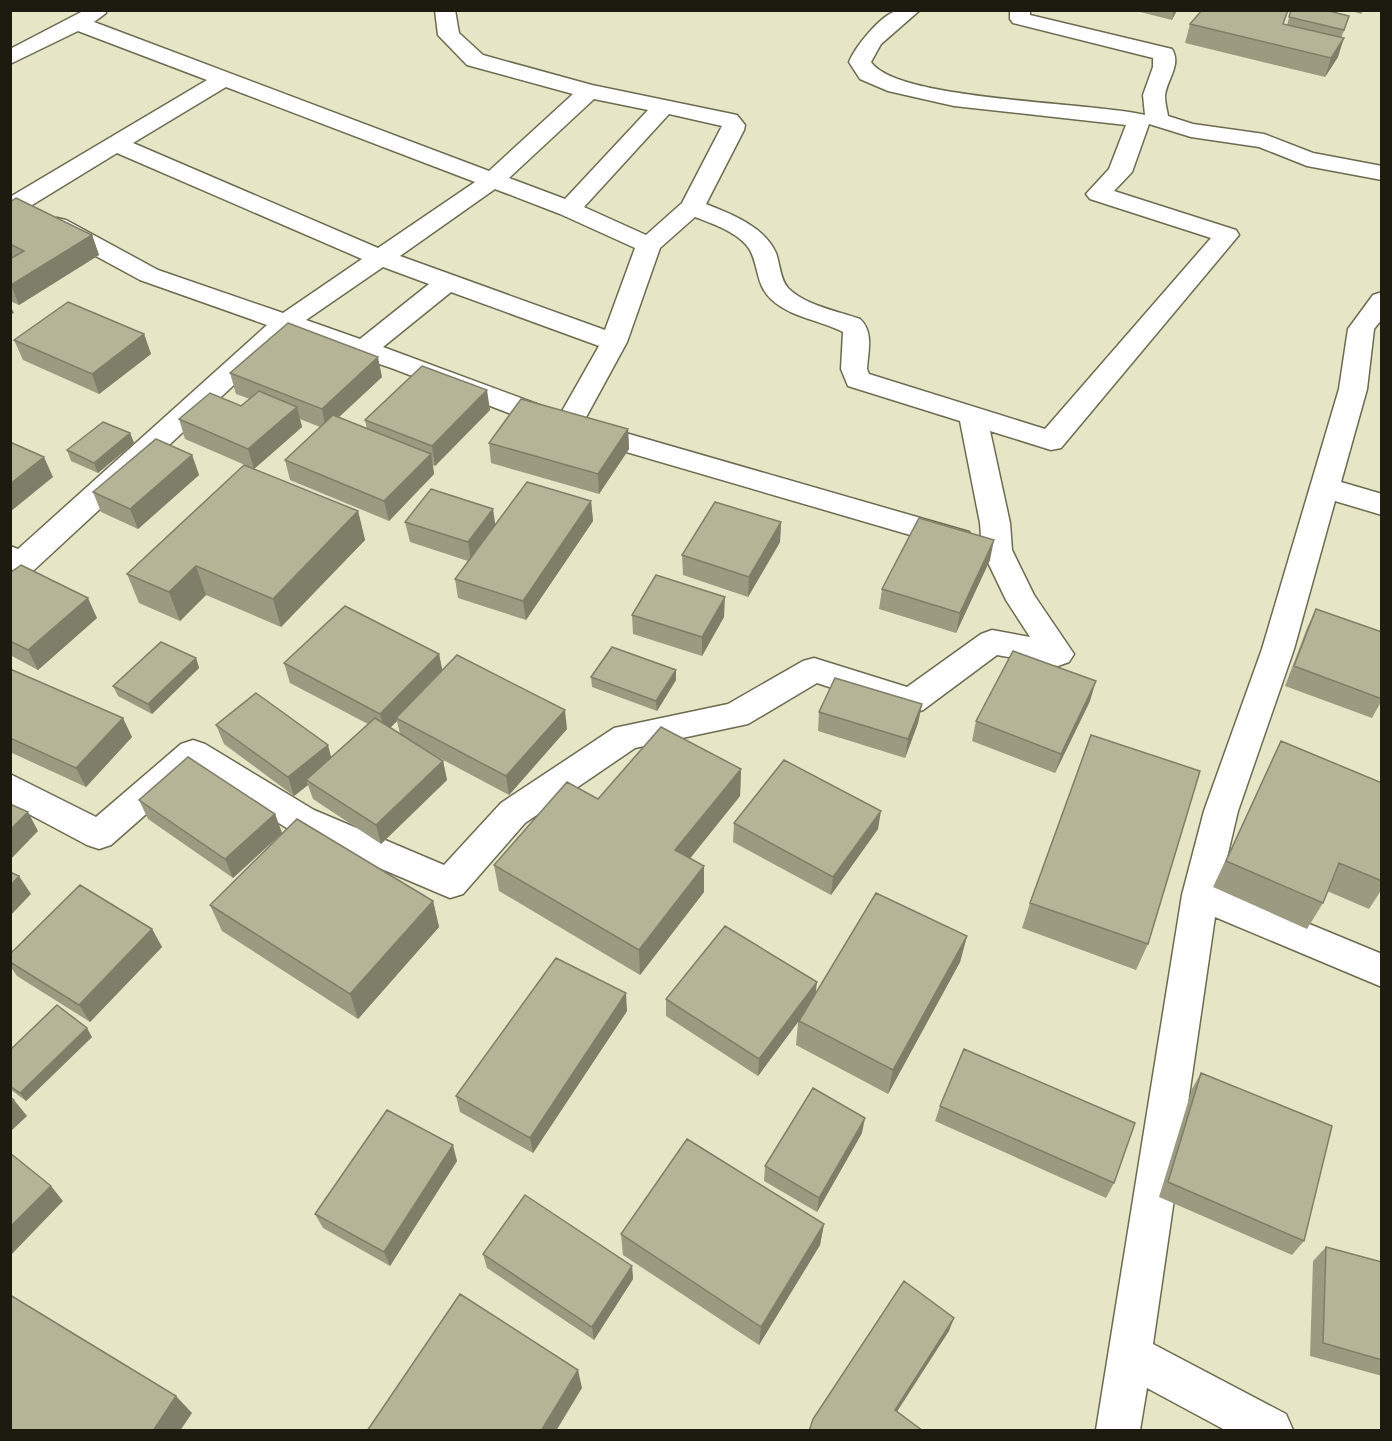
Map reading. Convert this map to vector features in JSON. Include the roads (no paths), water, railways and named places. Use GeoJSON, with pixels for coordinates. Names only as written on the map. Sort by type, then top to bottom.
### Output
{"type":"FeatureCollection","features":[{"type":"Feature","properties":{"kind":"street"},"geometry":{"type":"LineString","coordinates":[[10,58],[100,10]]}},
{"type":"Feature","properties":{"kind":"street"},"geometry":{"type":"LineString","coordinates":[[445,10],[449,35],[475,60],[589,91],[717,116],[729,120],[734,125],[692,207],[649,245],[614,342],[568,426]]}},
{"type":"Feature","properties":{"kind":"street"},"geometry":{"type":"LineString","coordinates":[[692,207],[719,217],[740,229],[761,248],[777,292],[787,299],[851,325],[856,330],[854,369],[858,380],[1051,441],[1227,235],[1098,194],[1120,172],[1139,120],[954,99],[888,84],[868,74],[860,62],[862,52],[910,10]]}},
{"type":"Feature","properties":{"kind":"street"},"geometry":{"type":"LineString","coordinates":[[1020,10],[1020,19],[1164,54],[1164,67],[1154,95],[1157,120],[1191,130],[1264,141],[1307,159],[1382,173]]}},
{"type":"Feature","properties":{"kind":"street"},"geometry":{"type":"LineString","coordinates":[[77,23],[569,209],[649,245]]}},
{"type":"Feature","properties":{"kind":"street"},"geometry":{"type":"LineString","coordinates":[[13,206],[223,79]]}},
{"type":"Feature","properties":{"kind":"street"},"geometry":{"type":"LineString","coordinates":[[10,556],[22,562],[285,323],[493,180],[589,91]]}},
{"type":"Feature","properties":{"kind":"street"},"geometry":{"type":"LineString","coordinates":[[569,209],[664,106]]}},
{"type":"Feature","properties":{"kind":"street"},"geometry":{"type":"LineString","coordinates":[[115,144],[381,257],[614,342]]}},
{"type":"Feature","properties":{"kind":"street"},"geometry":{"type":"LineString","coordinates":[[13,206],[29,210],[149,275],[364,349],[568,426],[997,550]]}},
{"type":"Feature","properties":{"kind":"street"},"geometry":{"type":"LineString","coordinates":[[364,349],[447,282]]}},
{"type":"Feature","properties":{"kind":"street"},"geometry":{"type":"LineString","coordinates":[[1118,1431],[1200,895],[1221,811],[1278,649],[1353,388],[1382,300]]}},
{"type":"Feature","properties":{"kind":"street"},"geometry":{"type":"LineString","coordinates":[[10,788],[99,835],[193,753],[302,820],[450,883],[513,813],[626,737],[736,716],[814,670],[911,701],[992,642],[1058,654],[1021,600],[997,550],[995,523],[973,416]]}},
{"type":"Feature","properties":{"kind":"street"},"geometry":{"type":"LineString","coordinates":[[1325,487],[1382,505]]}},
{"type":"Feature","properties":{"kind":"street"},"geometry":{"type":"LineString","coordinates":[[1200,895],[1382,971]]}},
{"type":"Feature","properties":{"kind":"street"},"geometry":{"type":"LineString","coordinates":[[1129,1355],[1270,1431]]}}]}
